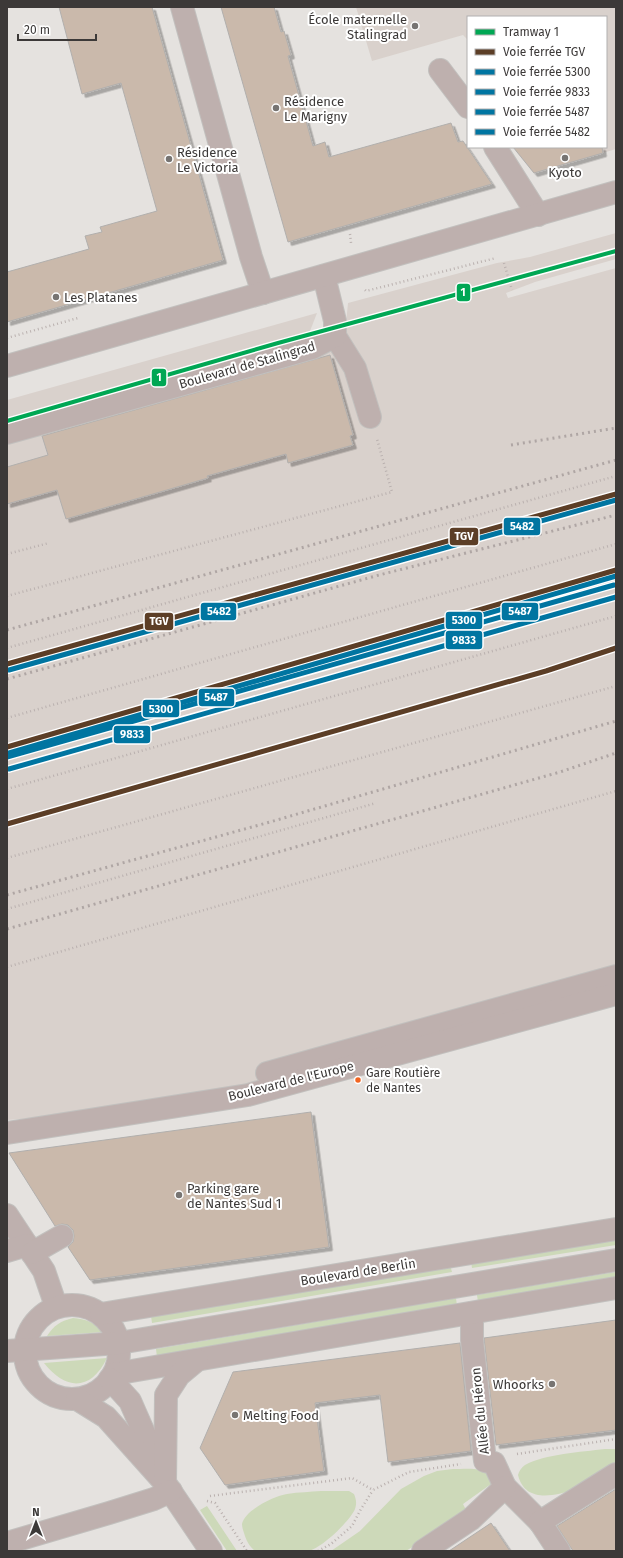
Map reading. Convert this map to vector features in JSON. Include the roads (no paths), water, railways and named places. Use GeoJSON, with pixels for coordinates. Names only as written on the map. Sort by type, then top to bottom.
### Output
{"type":"FeatureCollection","features":[{"type":"Feature","properties":{"kind":"street"},"geometry":{"type":"LineString","coordinates":[[182,7],[251,257],[263,293]]}},
{"type":"Feature","properties":{"kind":"street"},"geometry":{"type":"LineString","coordinates":[[440,70],[467,106]]}},
{"type":"Feature","properties":{"kind":"street"},"geometry":{"type":"LineString","coordinates":[[496,148],[538,215]]}},
{"type":"Feature","properties":{"kind":"street"},"geometry":{"type":"LineString","coordinates":[[7,366],[616,192]]}},
{"type":"Feature","properties":{"kind":"street"},"geometry":{"type":"LineString","coordinates":[[324,276],[335,321],[335,336],[355,368],[370,417]]}},
{"type":"Feature","properties":{"kind":"street","name":"Boulevard de Stalingrad"},"geometry":{"type":"LineString","coordinates":[[7,433],[312,348],[335,336]]}},
{"type":"Feature","properties":{"kind":"street"},"geometry":{"type":"LineString","coordinates":[[267,1073],[616,976]]}},
{"type":"Feature","properties":{"kind":"street","name":"Boulevard de l'Europe"},"geometry":{"type":"LineString","coordinates":[[7,1132],[248,1095],[616,994]]}},
{"type":"Feature","properties":{"kind":"street"},"geometry":{"type":"LineString","coordinates":[[10,1223],[22,1249],[44,1271],[56,1306]]}},
{"type":"Feature","properties":{"kind":"street","name":"Boulevard de Berlin"},"geometry":{"type":"LineString","coordinates":[[101,1314],[616,1229]]}},
{"type":"Feature","properties":{"kind":"street"},"geometry":{"type":"LineString","coordinates":[[22,1249],[62,1236]]}},
{"type":"Feature","properties":{"kind":"street"},"geometry":{"type":"LineString","coordinates":[[15,1351],[119,1343],[616,1260]]}},
{"type":"Feature","properties":{"kind":"street"},"geometry":{"type":"LineString","coordinates":[[112,1376],[616,1288]]}},
{"type":"Feature","properties":{"kind":"street"},"geometry":{"type":"LineString","coordinates":[[72,1304],[87,1307],[101,1314],[112,1326],[119,1343],[119,1358],[112,1376],[105,1386],[92,1395],[77,1399],[62,1398],[47,1393],[35,1383],[15,1351],[25,1339],[32,1325],[42,1314],[56,1306],[72,1304]]}},
{"type":"Feature","properties":{"kind":"street","name":"Allée du Héron"},"geometry":{"type":"LineString","coordinates":[[472,1313],[472,1340],[485,1461],[494,1463],[505,1487],[540,1522],[559,1551]]}},
{"type":"Feature","properties":{"kind":"street"},"geometry":{"type":"LineString","coordinates":[[168,1487],[166,1395],[179,1375],[197,1360]]}},
{"type":"Feature","properties":{"kind":"street"},"geometry":{"type":"LineString","coordinates":[[112,1376],[130,1401],[168,1487]]}},
{"type":"Feature","properties":{"kind":"street"},"geometry":{"type":"LineString","coordinates":[[77,1399],[106,1417],[168,1487],[211,1551]]}},
{"type":"Feature","properties":{"kind":"street"},"geometry":{"type":"LineString","coordinates":[[540,1522],[616,1474]]}},
{"type":"Feature","properties":{"kind":"street"},"geometry":{"type":"LineString","coordinates":[[7,1543],[154,1499],[168,1487]]}},
{"type":"Feature","properties":{"kind":"street"},"geometry":{"type":"LineString","coordinates":[[423,1551],[471,1519],[505,1487]]}},
{"type":"Feature","properties":{"kind":"railway"},"geometry":{"type":"LineString","coordinates":[[511,445],[616,428]]}},
{"type":"Feature","properties":{"kind":"railway"},"geometry":{"type":"LineString","coordinates":[[7,630],[616,460]]}},
{"type":"Feature","properties":{"kind":"railway"},"geometry":{"type":"LineString","coordinates":[[7,679],[379,575],[616,515]]}},
{"type":"Feature","properties":{"kind":"railway"},"geometry":{"type":"LineString","coordinates":[[7,895],[270,822],[616,721]]}},
{"type":"Feature","properties":{"kind":"railway"},"geometry":{"type":"LineString","coordinates":[[7,929],[560,772],[616,753]]}},
{"type":"Feature","properties":{"kind":"tram line","name":"1"},"geometry":{"type":"LineString","coordinates":[[7,421],[278,343],[616,251]]}},
{"type":"Feature","properties":{"kind":"rail line","name":"TGV"},"geometry":{"type":"LineString","coordinates":[[7,664],[616,494]]}},
{"type":"Feature","properties":{"kind":"rail line","name":"5482"},"geometry":{"type":"LineString","coordinates":[[9,670],[616,500]]}},
{"type":"Feature","properties":{"kind":"rail line","name":"TGV"},"geometry":{"type":"LineString","coordinates":[[7,747],[616,570]]}},
{"type":"Feature","properties":{"kind":"rail line","name":"5300"},"geometry":{"type":"LineString","coordinates":[[9,753],[616,576]]}},
{"type":"Feature","properties":{"kind":"rail line","name":"5487"},"geometry":{"type":"LineString","coordinates":[[7,757],[614,585]]}},
{"type":"Feature","properties":{"kind":"rail line","name":"9833"},"geometry":{"type":"LineString","coordinates":[[9,769],[616,597]]}},
{"type":"Feature","properties":{"kind":"rail line","name":"TGV"},"geometry":{"type":"LineString","coordinates":[[7,824],[546,671],[616,648]]}},
{"type":"Feature","properties":{"kind":"place","name":"École maternelle Stalingrad"},"geometry":{"type":"Point","coordinates":[415,26]}},
{"type":"Feature","properties":{"kind":"place","name":"Résidence Le Marigny"},"geometry":{"type":"Point","coordinates":[276,108]}},
{"type":"Feature","properties":{"kind":"place","name":"Kyoto"},"geometry":{"type":"Point","coordinates":[565,158]}},
{"type":"Feature","properties":{"kind":"place","name":"Résidence Le Victoria"},"geometry":{"type":"Point","coordinates":[169,159]}},
{"type":"Feature","properties":{"kind":"place","name":"Les Platanes"},"geometry":{"type":"Point","coordinates":[56,297]}},
{"type":"Feature","properties":{"kind":"place","name":"Gare Routière de Nantes"},"geometry":{"type":"Point","coordinates":[358,1080]}},
{"type":"Feature","properties":{"kind":"place","name":"Parking gare de Nantes Sud 1"},"geometry":{"type":"Point","coordinates":[179,1195]}},
{"type":"Feature","properties":{"kind":"place","name":"Whoorks"},"geometry":{"type":"Point","coordinates":[552,1384]}},
{"type":"Feature","properties":{"kind":"place","name":"Melting Food"},"geometry":{"type":"Point","coordinates":[235,1415]}}]}
